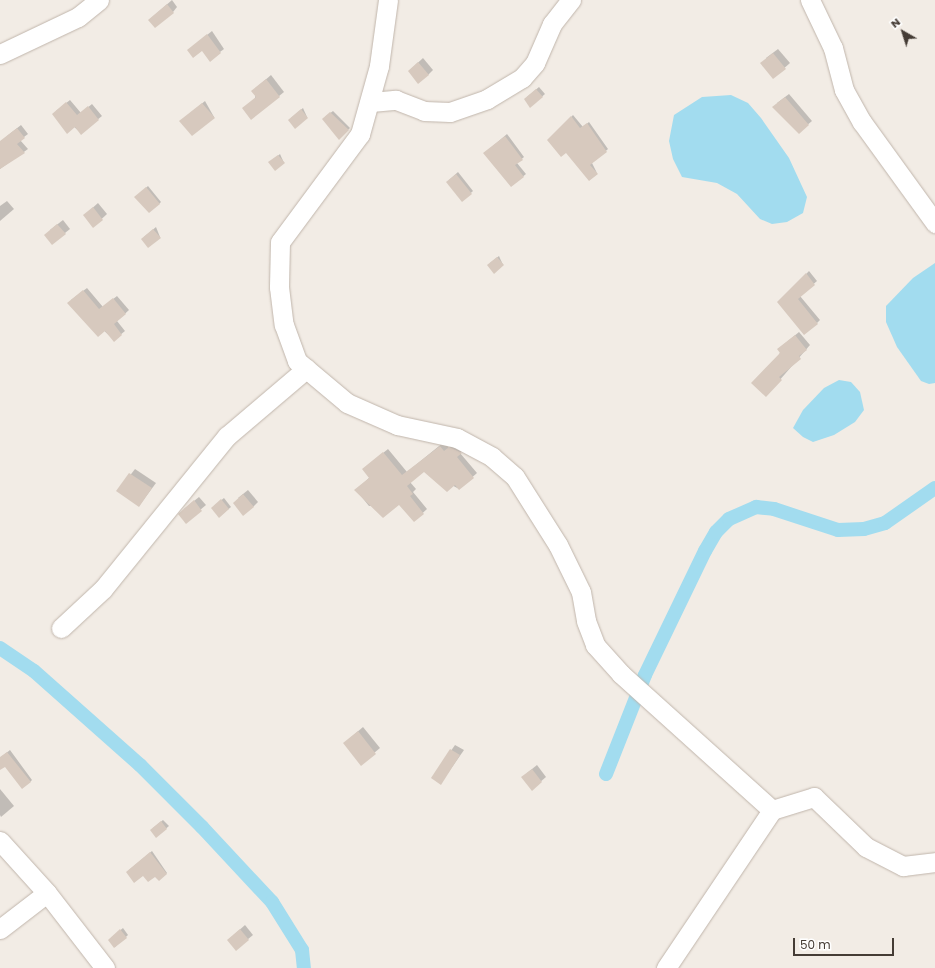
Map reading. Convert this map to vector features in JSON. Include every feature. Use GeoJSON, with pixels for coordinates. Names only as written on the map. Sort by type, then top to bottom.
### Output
{"type":"FeatureCollection","features":[{"type":"Feature","properties":{"kind":"street"},"geometry":{"type":"LineString","coordinates":[[0,54],[78,17],[99,0]]}},
{"type":"Feature","properties":{"kind":"street"},"geometry":{"type":"LineString","coordinates":[[388,0],[371,102],[360,134],[280,242],[279,287],[284,325],[297,361],[347,403],[397,425],[457,438],[492,457],[515,477],[558,546],[581,592],[589,635],[621,674],[772,810]]}},
{"type":"Feature","properties":{"kind":"street"},"geometry":{"type":"LineString","coordinates":[[371,102],[396,100],[424,111],[450,112],[487,99],[522,78],[535,63],[552,24],[571,0]]}},
{"type":"Feature","properties":{"kind":"street"},"geometry":{"type":"LineString","coordinates":[[810,0],[833,48],[844,90],[862,122],[935,223]]}},
{"type":"Feature","properties":{"kind":"street"},"geometry":{"type":"LineString","coordinates":[[61,628],[103,589],[227,436],[306,369]]}},
{"type":"Feature","properties":{"kind":"street"},"geometry":{"type":"LineString","coordinates":[[666,968],[772,810],[814,798],[866,847],[903,866],[935,862]]}},
{"type":"Feature","properties":{"kind":"street"},"geometry":{"type":"LineString","coordinates":[[0,841],[48,892],[105,968]]}},
{"type":"Feature","properties":{"kind":"street"},"geometry":{"type":"LineString","coordinates":[[0,929],[48,892]]}},
{"type":"Feature","properties":{"kind":"water"},"geometry":{"type":"Polygon","coordinates":[[[731,95],[748,103],[761,118],[789,158],[807,197],[803,213],[787,222],[772,224],[760,219],[737,194],[717,183],[682,177],[673,159],[669,141],[674,115],[702,97],[731,95]]]}},
{"type":"Feature","properties":{"kind":"water"},"geometry":{"type":"Polygon","coordinates":[[[935,263],[935,383],[929,384],[921,381],[897,347],[886,322],[886,306],[913,278],[935,263]]]}},
{"type":"Feature","properties":{"kind":"water"},"geometry":{"type":"Polygon","coordinates":[[[839,380],[851,382],[860,392],[864,410],[855,422],[834,435],[813,442],[803,437],[793,428],[803,410],[824,388],[839,380]]]}},
{"type":"Feature","properties":{"kind":"building"},"geometry":{"type":"Polygon","coordinates":[[[167,4],[174,13],[155,28],[148,20],[167,4]]]}},
{"type":"Feature","properties":{"kind":"building"},"geometry":{"type":"Polygon","coordinates":[[[207,34],[221,53],[210,62],[202,51],[193,58],[187,50],[207,34]]]}},
{"type":"Feature","properties":{"kind":"building"},"geometry":{"type":"Polygon","coordinates":[[[773,53],[786,69],[773,79],[760,63],[773,53]]]}},
{"type":"Feature","properties":{"kind":"building"},"geometry":{"type":"Polygon","coordinates":[[[418,62],[429,75],[418,84],[408,71],[418,62]]]}},
{"type":"Feature","properties":{"kind":"building"},"geometry":{"type":"Polygon","coordinates":[[[266,79],[280,97],[251,120],[242,108],[256,97],[251,91],[266,79]]]}},
{"type":"Feature","properties":{"kind":"building"},"geometry":{"type":"Polygon","coordinates":[[[536,89],[543,97],[530,108],[524,99],[536,89]]]}},
{"type":"Feature","properties":{"kind":"building"},"geometry":{"type":"Polygon","coordinates":[[[785,97],[809,125],[799,134],[772,107],[785,97]]]}},
{"type":"Feature","properties":{"kind":"building"},"geometry":{"type":"Polygon","coordinates":[[[66,102],[77,115],[88,106],[99,120],[81,135],[75,127],[67,134],[52,114],[66,102]]]}},
{"type":"Feature","properties":{"kind":"building"},"geometry":{"type":"Polygon","coordinates":[[[202,103],[215,118],[192,136],[179,121],[202,103]]]}},
{"type":"Feature","properties":{"kind":"building"},"geometry":{"type":"Polygon","coordinates":[[[301,109],[308,118],[295,129],[288,120],[301,109]]]}},
{"type":"Feature","properties":{"kind":"building"},"geometry":{"type":"Polygon","coordinates":[[[330,112],[349,130],[339,140],[322,119],[330,112]]]}},
{"type":"Feature","properties":{"kind":"building"},"geometry":{"type":"Polygon","coordinates":[[[571,116],[580,128],[587,123],[607,152],[590,165],[598,174],[589,181],[566,153],[561,157],[547,140],[571,116]]]}},
{"type":"Feature","properties":{"kind":"building"},"geometry":{"type":"Polygon","coordinates":[[[17,128],[25,138],[17,144],[25,153],[0,169],[0,141],[17,128]]]}},
{"type":"Feature","properties":{"kind":"building"},"geometry":{"type":"Polygon","coordinates":[[[505,136],[523,160],[515,165],[524,177],[511,187],[483,153],[505,136]]]}},
{"type":"Feature","properties":{"kind":"building"},"geometry":{"type":"Polygon","coordinates":[[[278,155],[285,163],[275,171],[268,162],[278,155]]]}},
{"type":"Feature","properties":{"kind":"building"},"geometry":{"type":"Polygon","coordinates":[[[456,174],[472,194],[462,202],[446,182],[456,174]]]}},
{"type":"Feature","properties":{"kind":"building"},"geometry":{"type":"Polygon","coordinates":[[[146,187],[160,204],[149,213],[134,197],[146,187]]]}},
{"type":"Feature","properties":{"kind":"building"},"geometry":{"type":"Polygon","coordinates":[[[93,207],[103,220],[93,228],[83,215],[93,207]]]}},
{"type":"Feature","properties":{"kind":"building"},"geometry":{"type":"Polygon","coordinates":[[[57,224],[66,234],[52,245],[44,235],[57,224]]]}},
{"type":"Feature","properties":{"kind":"building"},"geometry":{"type":"Polygon","coordinates":[[[153,229],[161,238],[148,248],[141,239],[153,229]]]}},
{"type":"Feature","properties":{"kind":"building"},"geometry":{"type":"Polygon","coordinates":[[[497,257],[504,265],[494,274],[487,265],[497,257]]]}},
{"type":"Feature","properties":{"kind":"building"},"geometry":{"type":"Polygon","coordinates":[[[806,273],[815,285],[798,299],[818,324],[804,335],[777,302],[806,273]]]}},
{"type":"Feature","properties":{"kind":"building"},"geometry":{"type":"Polygon","coordinates":[[[83,290],[99,309],[113,298],[126,314],[114,324],[122,335],[114,342],[105,331],[98,337],[67,303],[83,290]]]}},
{"type":"Feature","properties":{"kind":"building"},"geometry":{"type":"Polygon","coordinates":[[[795,335],[807,350],[799,356],[801,359],[779,377],[782,380],[766,397],[751,383],[780,353],[777,349],[795,335]]]}},
{"type":"Feature","properties":{"kind":"building"},"geometry":{"type":"Polygon","coordinates":[[[440,446],[444,451],[449,447],[462,453],[457,457],[474,478],[459,490],[455,485],[447,492],[424,472],[407,486],[413,494],[410,496],[424,514],[414,522],[399,505],[383,518],[354,490],[369,478],[362,469],[383,452],[402,475],[440,446]]]}},
{"type":"Feature","properties":{"kind":"building"},"geometry":{"type":"Polygon","coordinates":[[[129,473],[152,488],[139,507],[116,491],[129,473]]]}},
{"type":"Feature","properties":{"kind":"building"},"geometry":{"type":"Polygon","coordinates":[[[243,494],[254,507],[243,516],[233,503],[243,494]]]}},
{"type":"Feature","properties":{"kind":"building"},"geometry":{"type":"Polygon","coordinates":[[[221,499],[229,509],[219,518],[211,508],[221,499]]]}},
{"type":"Feature","properties":{"kind":"building"},"geometry":{"type":"Polygon","coordinates":[[[194,500],[202,511],[186,524],[178,514],[194,500]]]}},
{"type":"Feature","properties":{"kind":"building"},"geometry":{"type":"Polygon","coordinates":[[[358,731],[376,754],[361,766],[343,743],[358,731]]]}},
{"type":"Feature","properties":{"kind":"building"},"geometry":{"type":"Polygon","coordinates":[[[450,749],[460,755],[441,785],[431,778],[450,749]]]}},
{"type":"Feature","properties":{"kind":"building"},"geometry":{"type":"Polygon","coordinates":[[[7,752],[31,782],[22,789],[5,767],[0,770],[0,757],[7,752]]]}},
{"type":"Feature","properties":{"kind":"building"},"geometry":{"type":"Polygon","coordinates":[[[532,769],[542,782],[532,791],[521,777],[532,769]]]}},
{"type":"Feature","properties":{"kind":"building"},"geometry":{"type":"Polygon","coordinates":[[[161,821],[167,829],[156,838],[150,830],[161,821]]]}},
{"type":"Feature","properties":{"kind":"building"},"geometry":{"type":"Polygon","coordinates":[[[150,852],[167,874],[159,881],[155,877],[148,882],[143,876],[134,883],[126,872],[150,852]]]}},
{"type":"Feature","properties":{"kind":"building"},"geometry":{"type":"Polygon","coordinates":[[[120,929],[127,938],[114,948],[108,940],[120,929]]]}},
{"type":"Feature","properties":{"kind":"building"},"geometry":{"type":"Polygon","coordinates":[[[240,929],[249,940],[236,951],[227,940],[240,929]]]}},
{"type":"Feature","properties":{"kind":"waterway"},"geometry":{"type":"LineString","coordinates":[[606,774],[645,675],[705,551],[716,532],[729,519],[756,507],[774,509],[838,530],[864,529],[885,523],[935,488]]}},
{"type":"Feature","properties":{"kind":"waterway"},"geometry":{"type":"LineString","coordinates":[[0,648],[34,671],[140,765],[202,827],[272,902],[302,950],[304,968]]}}]}
